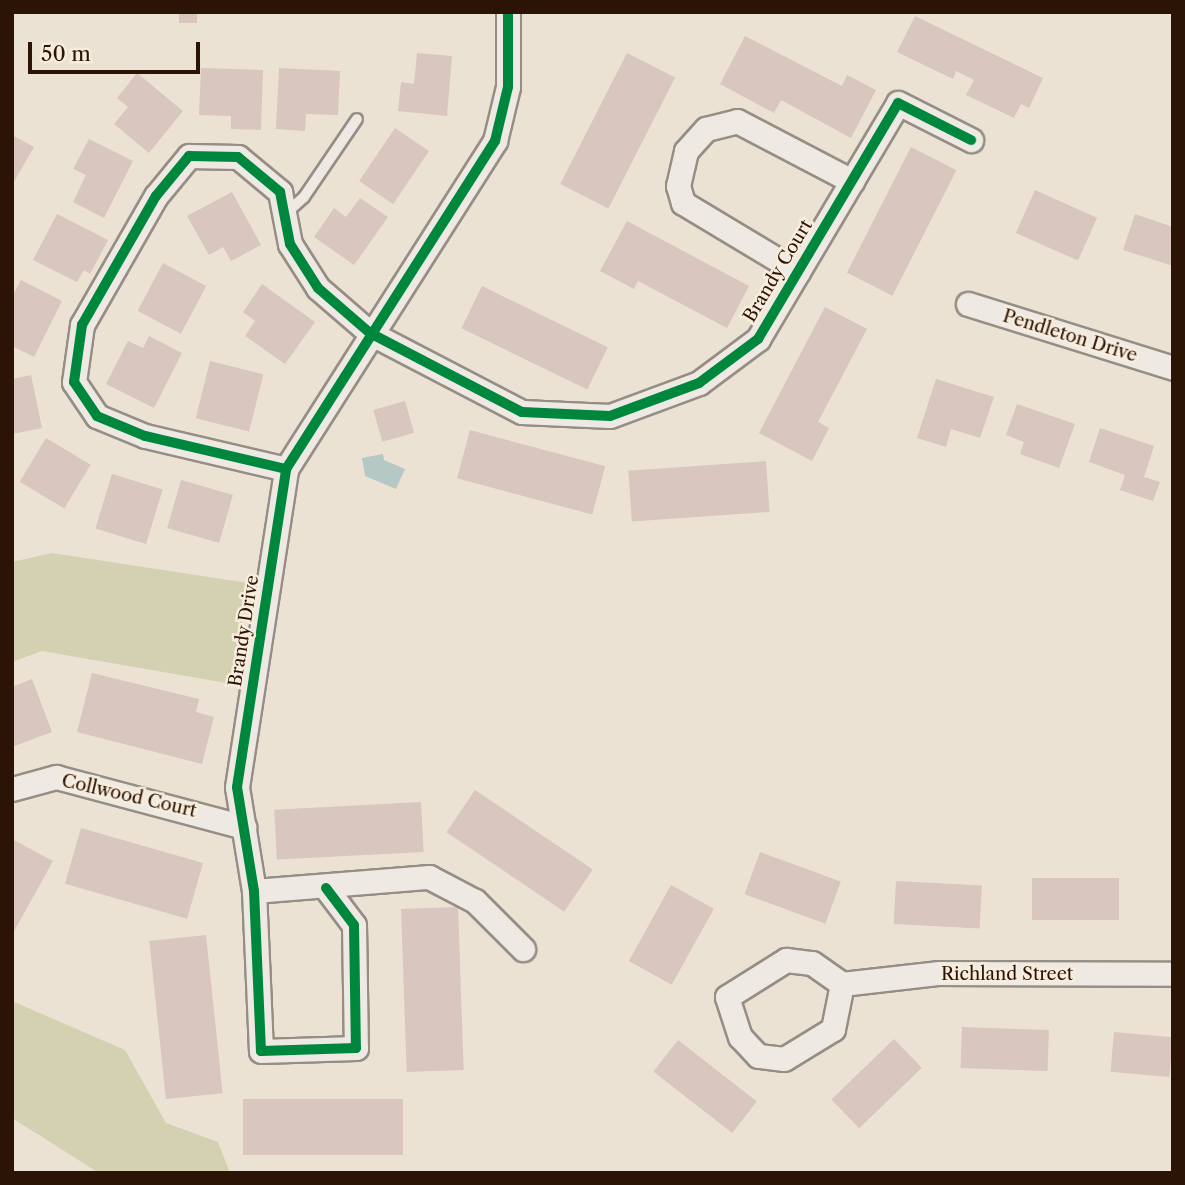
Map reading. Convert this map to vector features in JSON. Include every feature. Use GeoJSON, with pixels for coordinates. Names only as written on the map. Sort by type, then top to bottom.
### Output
{"type":"FeatureCollection","features":[{"type":"Feature","properties":{"kind":"street","name":"Brandy Drive"},"geometry":{"type":"LineString","coordinates":[[326,888],[354,925],[356,1048],[261,1051],[254,891],[237,787],[286,469],[370,333],[495,141],[508,87],[508,12]]}},
{"type":"Feature","properties":{"kind":"street","name":"Brandy Court"},"geometry":{"type":"LineString","coordinates":[[286,469],[145,436],[97,415],[74,382],[82,325],[156,196],[189,156],[239,157],[279,191],[290,244],[318,288],[370,333],[522,412],[610,416],[699,383],[758,339],[898,103],[971,140]]}},
{"type":"Feature","properties":{"kind":"street","name":"Brandy Court"},"geometry":{"type":"LineString","coordinates":[[798,272],[683,202],[678,186],[686,151],[706,129],[737,121],[852,181]]}},
{"type":"Feature","properties":{"kind":"street","name":"Pendleton Drive"},"geometry":{"type":"LineString","coordinates":[[968,304],[1173,368]]}},
{"type":"Feature","properties":{"kind":"street","name":"Collwood Court"},"geometry":{"type":"LineString","coordinates":[[12,789],[56,777],[244,827]]}},
{"type":"Feature","properties":{"kind":"street"},"geometry":{"type":"LineString","coordinates":[[254,891],[326,888],[429,877],[475,901],[523,949]]}},
{"type":"Feature","properties":{"kind":"street"},"geometry":{"type":"LineString","coordinates":[[786,960],[812,963],[842,984],[833,1029],[784,1059],[758,1056],[740,1037],[727,996],[786,960]]}},
{"type":"Feature","properties":{"kind":"street","name":"Richland Street"},"geometry":{"type":"LineString","coordinates":[[842,984],[939,973],[1173,974]]}},
{"type":"Feature","properties":{"kind":"lane"},"geometry":{"type":"LineString","coordinates":[[284,215],[304,197],[358,119]]}},
{"type":"Feature","properties":{"kind":"shaded area"},"geometry":{"type":"Polygon","coordinates":[[[383,454],[384,460],[405,469],[396,489],[365,476],[362,458],[383,454]]]}},
{"type":"Feature","properties":{"kind":"shaded area"},"geometry":{"type":"Polygon","coordinates":[[[52,553],[248,583],[232,684],[42,651],[12,662],[12,562],[52,553]]]}},
{"type":"Feature","properties":{"kind":"shaded area"},"geometry":{"type":"Polygon","coordinates":[[[12,1001],[125,1050],[166,1123],[218,1142],[230,1173],[99,1173],[12,1118],[12,1001]]]}},
{"type":"Feature","properties":{"kind":"building"},"geometry":{"type":"Polygon","coordinates":[[[179,12],[197,12],[197,23],[179,23],[179,12]]]}},
{"type":"Feature","properties":{"kind":"building"},"geometry":{"type":"Polygon","coordinates":[[[915,16],[1043,78],[1029,108],[1021,104],[1014,118],[966,95],[974,80],[956,71],[953,79],[897,52],[915,16]]]}},
{"type":"Feature","properties":{"kind":"building"},"geometry":{"type":"Polygon","coordinates":[[[745,36],[842,86],[847,75],[876,90],[851,138],[781,100],[774,113],[720,84],[745,36]]]}},
{"type":"Feature","properties":{"kind":"building"},"geometry":{"type":"Polygon","coordinates":[[[417,53],[452,56],[447,116],[398,111],[401,82],[414,84],[417,53]]]}},
{"type":"Feature","properties":{"kind":"building"},"geometry":{"type":"Polygon","coordinates":[[[627,53],[675,78],[608,208],[560,184],[627,53]]]}},
{"type":"Feature","properties":{"kind":"building"},"geometry":{"type":"Polygon","coordinates":[[[201,68],[263,70],[261,130],[231,129],[231,116],[199,115],[201,68]]]}},
{"type":"Feature","properties":{"kind":"building"},"geometry":{"type":"Polygon","coordinates":[[[279,68],[340,71],[338,115],[306,114],[305,131],[276,129],[279,68]]]}},
{"type":"Feature","properties":{"kind":"building"},"geometry":{"type":"Polygon","coordinates":[[[137,73],[183,111],[149,153],[114,124],[128,107],[117,98],[137,73]]]}},
{"type":"Feature","properties":{"kind":"building"},"geometry":{"type":"Polygon","coordinates":[[[395,128],[429,151],[393,204],[359,181],[395,128]]]}},
{"type":"Feature","properties":{"kind":"building"},"geometry":{"type":"Polygon","coordinates":[[[12,135],[34,147],[12,185],[12,135]]]}},
{"type":"Feature","properties":{"kind":"building"},"geometry":{"type":"Polygon","coordinates":[[[89,139],[133,161],[104,218],[73,202],[86,175],[73,169],[89,139]]]}},
{"type":"Feature","properties":{"kind":"building"},"geometry":{"type":"Polygon","coordinates":[[[911,147],[956,170],[892,296],[847,273],[911,147]]]}},
{"type":"Feature","properties":{"kind":"building"},"geometry":{"type":"Polygon","coordinates":[[[1035,190],[1097,218],[1078,261],[1016,233],[1035,190]]]}},
{"type":"Feature","properties":{"kind":"building"},"geometry":{"type":"Polygon","coordinates":[[[232,192],[261,245],[231,261],[223,247],[209,255],[187,216],[232,192]]]}},
{"type":"Feature","properties":{"kind":"building"},"geometry":{"type":"Polygon","coordinates":[[[360,198],[388,217],[354,265],[314,237],[334,208],[346,217],[360,198]]]}},
{"type":"Feature","properties":{"kind":"building"},"geometry":{"type":"Polygon","coordinates":[[[57,214],[108,240],[90,274],[84,270],[77,282],[33,260],[57,214]]]}},
{"type":"Feature","properties":{"kind":"building"},"geometry":{"type":"Polygon","coordinates":[[[1135,214],[1173,227],[1173,266],[1123,250],[1135,214]]]}},
{"type":"Feature","properties":{"kind":"building"},"geometry":{"type":"Polygon","coordinates":[[[627,221],[749,286],[727,328],[638,281],[634,289],[600,271],[627,221]]]}},
{"type":"Feature","properties":{"kind":"building"},"geometry":{"type":"Polygon","coordinates":[[[163,263],[206,286],[181,334],[138,311],[163,263]]]}},
{"type":"Feature","properties":{"kind":"building"},"geometry":{"type":"Polygon","coordinates":[[[21,280],[62,301],[34,357],[12,346],[12,297],[21,280]]]}},
{"type":"Feature","properties":{"kind":"building"},"geometry":{"type":"Polygon","coordinates":[[[262,284],[315,322],[285,364],[245,336],[255,321],[243,312],[262,284]]]}},
{"type":"Feature","properties":{"kind":"building"},"geometry":{"type":"Polygon","coordinates":[[[482,286],[608,347],[587,390],[461,328],[482,286]]]}},
{"type":"Feature","properties":{"kind":"building"},"geometry":{"type":"Polygon","coordinates":[[[825,307],[867,329],[818,422],[829,428],[812,461],[759,433],[825,307]]]}},
{"type":"Feature","properties":{"kind":"building"},"geometry":{"type":"Polygon","coordinates":[[[149,336],[182,353],[154,408],[106,384],[128,341],[143,348],[149,336]]]}},
{"type":"Feature","properties":{"kind":"building"},"geometry":{"type":"Polygon","coordinates":[[[210,361],[263,374],[249,432],[196,418],[210,361]]]}},
{"type":"Feature","properties":{"kind":"building"},"geometry":{"type":"Polygon","coordinates":[[[31,375],[42,428],[12,434],[12,379],[31,375]]]}},
{"type":"Feature","properties":{"kind":"building"},"geometry":{"type":"Polygon","coordinates":[[[936,379],[994,397],[980,438],[951,429],[946,447],[917,438],[936,379]]]}},
{"type":"Feature","properties":{"kind":"building"},"geometry":{"type":"Polygon","coordinates":[[[405,401],[414,433],[382,442],[373,410],[405,401]]]}},
{"type":"Feature","properties":{"kind":"building"},"geometry":{"type":"Polygon","coordinates":[[[1017,404],[1075,424],[1059,468],[1020,454],[1024,442],[1006,435],[1017,404]]]}},
{"type":"Feature","properties":{"kind":"building"},"geometry":{"type":"Polygon","coordinates":[[[1100,428],[1154,446],[1144,477],[1160,482],[1153,501],[1120,490],[1125,475],[1089,462],[1100,428]]]}},
{"type":"Feature","properties":{"kind":"building"},"geometry":{"type":"Polygon","coordinates":[[[470,430],[605,466],[592,515],[457,478],[470,430]]]}},
{"type":"Feature","properties":{"kind":"building"},"geometry":{"type":"Polygon","coordinates":[[[46,438],[91,465],[64,508],[20,482],[46,438]]]}},
{"type":"Feature","properties":{"kind":"building"},"geometry":{"type":"Polygon","coordinates":[[[766,461],[770,512],[632,522],[628,471],[766,461]]]}},
{"type":"Feature","properties":{"kind":"building"},"geometry":{"type":"Polygon","coordinates":[[[112,474],[163,489],[146,544],[95,529],[112,474]]]}},
{"type":"Feature","properties":{"kind":"building"},"geometry":{"type":"Polygon","coordinates":[[[181,480],[233,495],[219,543],[167,528],[181,480]]]}},
{"type":"Feature","properties":{"kind":"building"},"geometry":{"type":"Polygon","coordinates":[[[92,673],[199,699],[196,712],[214,717],[202,764],[77,732],[92,673]]]}},
{"type":"Feature","properties":{"kind":"building"},"geometry":{"type":"Polygon","coordinates":[[[32,679],[52,732],[12,747],[12,687],[32,679]]]}},
{"type":"Feature","properties":{"kind":"building"},"geometry":{"type":"Polygon","coordinates":[[[475,790],[593,869],[564,912],[446,832],[475,790]]]}},
{"type":"Feature","properties":{"kind":"building"},"geometry":{"type":"Polygon","coordinates":[[[421,802],[424,852],[277,860],[274,810],[421,802]]]}},
{"type":"Feature","properties":{"kind":"building"},"geometry":{"type":"Polygon","coordinates":[[[81,828],[203,863],[187,919],[65,884],[81,828]]]}},
{"type":"Feature","properties":{"kind":"building"},"geometry":{"type":"Polygon","coordinates":[[[12,839],[53,861],[12,935],[12,839]]]}},
{"type":"Feature","properties":{"kind":"building"},"geometry":{"type":"Polygon","coordinates":[[[760,852],[841,881],[825,924],[745,894],[760,852]]]}},
{"type":"Feature","properties":{"kind":"building"},"geometry":{"type":"Polygon","coordinates":[[[1032,878],[1119,878],[1119,920],[1032,920],[1032,878]]]}},
{"type":"Feature","properties":{"kind":"building"},"geometry":{"type":"Polygon","coordinates":[[[896,881],[982,886],[980,928],[894,924],[896,881]]]}},
{"type":"Feature","properties":{"kind":"building"},"geometry":{"type":"Polygon","coordinates":[[[671,885],[714,909],[672,985],[629,961],[671,885]]]}},
{"type":"Feature","properties":{"kind":"building"},"geometry":{"type":"Polygon","coordinates":[[[458,907],[464,1070],[407,1072],[401,909],[458,907]]]}},
{"type":"Feature","properties":{"kind":"building"},"geometry":{"type":"Polygon","coordinates":[[[206,935],[223,1093],[166,1099],[149,941],[206,935]]]}},
{"type":"Feature","properties":{"kind":"building"},"geometry":{"type":"Polygon","coordinates":[[[962,1027],[1049,1030],[1048,1071],[961,1068],[962,1027]]]}},
{"type":"Feature","properties":{"kind":"building"},"geometry":{"type":"Polygon","coordinates":[[[1114,1032],[1173,1037],[1169,1077],[1111,1072],[1114,1032]]]}},
{"type":"Feature","properties":{"kind":"building"},"geometry":{"type":"Polygon","coordinates":[[[894,1039],[922,1068],[859,1128],[831,1099],[894,1039]]]}},
{"type":"Feature","properties":{"kind":"building"},"geometry":{"type":"Polygon","coordinates":[[[678,1040],[757,1102],[732,1133],[653,1072],[678,1040]]]}},
{"type":"Feature","properties":{"kind":"building"},"geometry":{"type":"Polygon","coordinates":[[[243,1099],[403,1099],[403,1155],[243,1155],[243,1099]]]}},
{"type":"Feature","properties":{"kind":"cycle path"},"geometry":{"type":"LineString","coordinates":[[326,888],[354,925],[356,1048],[261,1051],[254,891],[237,787],[286,469],[495,141],[508,87],[508,12]]}},
{"type":"Feature","properties":{"kind":"cycle path"},"geometry":{"type":"LineString","coordinates":[[286,469],[145,436],[97,416],[74,382],[82,325],[156,196],[189,156],[238,157],[280,192],[290,244],[318,288],[370,333],[522,412],[610,416],[699,383],[758,339],[898,103],[971,140]]}}]}
